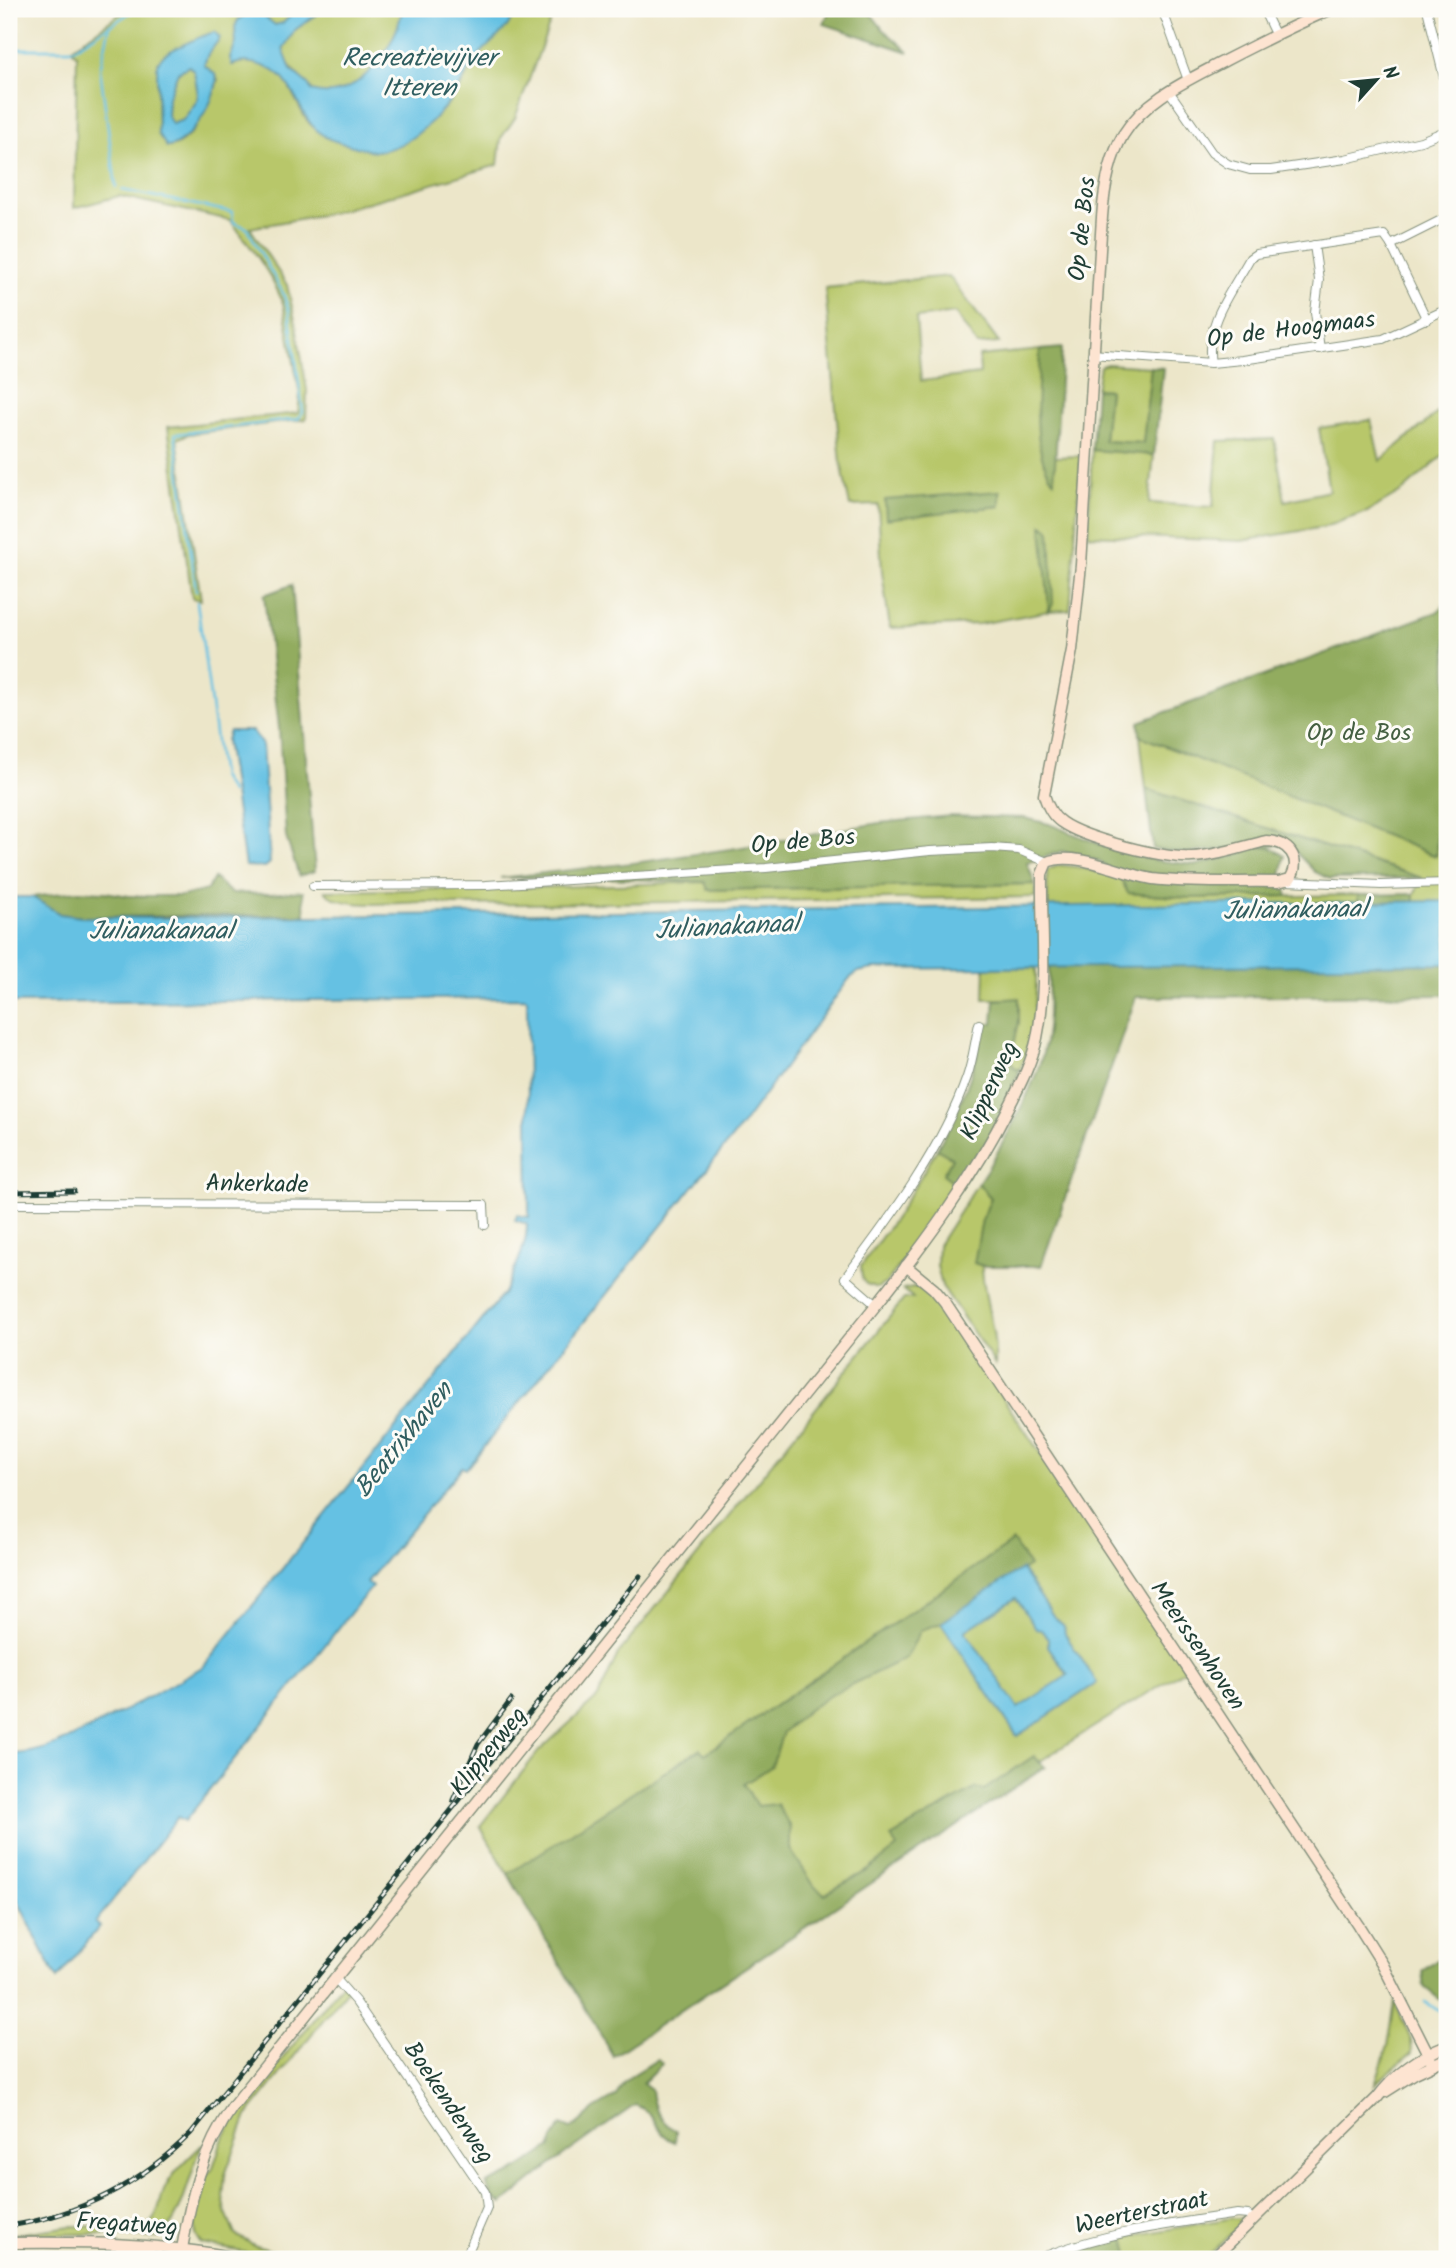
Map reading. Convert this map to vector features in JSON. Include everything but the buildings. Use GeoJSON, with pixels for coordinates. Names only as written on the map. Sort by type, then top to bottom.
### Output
{"type":"FeatureCollection","features":[{"type":"Feature","properties":{"kind":"street"},"geometry":{"type":"LineString","coordinates":[[1162,9],[1188,80]]}},
{"type":"Feature","properties":{"kind":"street"},"geometry":{"type":"LineString","coordinates":[[1263,9],[1275,34]]}},
{"type":"Feature","properties":{"kind":"street","name":"Op de Bos"},"geometry":{"type":"LineString","coordinates":[[313,886],[485,885],[766,868],[930,851],[992,848],[1019,850],[1047,862],[1064,857],[1152,878],[1290,879],[1296,865],[1290,850],[1277,841],[1266,841],[1195,858],[1174,858],[1140,851],[1075,830],[1057,819],[1047,805],[1044,795],[1072,650],[1081,565],[1104,192],[1122,136],[1139,113],[1188,80],[1275,34],[1332,9]]}},
{"type":"Feature","properties":{"kind":"street"},"geometry":{"type":"LineString","coordinates":[[1427,9],[1447,90]]}},
{"type":"Feature","properties":{"kind":"street"},"geometry":{"type":"LineString","coordinates":[[1169,92],[1212,153],[1228,164],[1250,170],[1271,170],[1345,159],[1421,141],[1447,130]]}},
{"type":"Feature","properties":{"kind":"street"},"geometry":{"type":"LineString","coordinates":[[1391,245],[1447,217]]}},
{"type":"Feature","properties":{"kind":"street"},"geometry":{"type":"LineString","coordinates":[[1211,363],[1209,337],[1214,323],[1250,258],[1262,252],[1384,235],[1427,320]]}},
{"type":"Feature","properties":{"kind":"street"},"geometry":{"type":"LineString","coordinates":[[1314,245],[1319,280],[1315,312],[1320,349]]}},
{"type":"Feature","properties":{"kind":"street","name":"Op de Hoogmaas"},"geometry":{"type":"LineString","coordinates":[[1092,354],[1211,363],[1383,339],[1447,309]]}},
{"type":"Feature","properties":{"kind":"street","name":"Klipperweg"},"geometry":{"type":"LineString","coordinates":[[182,2249],[189,2206],[200,2166],[212,2137],[241,2096],[876,1305],[972,1175],[1017,1092],[1037,1040],[1042,1006],[1042,874],[1047,862]]}},
{"type":"Feature","properties":{"kind":"street"},"geometry":{"type":"LineString","coordinates":[[1286,881],[1381,885],[1447,883]]}},
{"type":"Feature","properties":{"kind":"street","name":"Klipperweg"},"geometry":{"type":"LineString","coordinates":[[876,1305],[845,1278],[900,1205],[953,1112],[968,1075],[979,1024]]}},
{"type":"Feature","properties":{"kind":"street","name":"Ankerkade"},"geometry":{"type":"LineString","coordinates":[[9,1204],[484,1205],[485,1226]]}},
{"type":"Feature","properties":{"kind":"street","name":"Meerssenhoven"},"geometry":{"type":"LineString","coordinates":[[906,1266],[944,1301],[1358,1925],[1383,1965],[1430,2059]]}},
{"type":"Feature","properties":{"kind":"street","name":"Boekenderweg"},"geometry":{"type":"LineString","coordinates":[[335,1978],[356,2002],[485,2192],[487,2208],[465,2259]]}},
{"type":"Feature","properties":{"kind":"street"},"geometry":{"type":"LineString","coordinates":[[1213,2259],[1377,2098],[1398,2073],[1430,2059],[1447,2046]]}},
{"type":"Feature","properties":{"kind":"street"},"geometry":{"type":"LineString","coordinates":[[1430,2059],[1447,2058]]}},
{"type":"Feature","properties":{"kind":"street","name":"Weerterstraat"},"geometry":{"type":"LineString","coordinates":[[1038,2259],[1068,2248],[1137,2231],[1237,2214],[1248,2215],[1253,2220]]}},
{"type":"Feature","properties":{"kind":"street","name":"Fregatweg"},"geometry":{"type":"LineString","coordinates":[[9,2243],[72,2242],[182,2249],[242,2259]]}},
{"type":"Feature","properties":{"kind":"green space"},"geometry":{"type":"Polygon","coordinates":[[[127,9],[298,9],[283,23],[275,25],[258,12],[251,11],[238,20],[235,27],[236,43],[230,58],[233,65],[248,62],[273,70],[286,83],[314,127],[349,143],[373,150],[384,150],[407,140],[448,104],[480,54],[506,28],[516,9],[555,9],[515,118],[501,138],[498,165],[331,213],[250,228],[287,285],[307,390],[306,419],[188,434],[177,439],[201,600],[192,598],[168,427],[298,413],[300,395],[283,303],[266,270],[230,220],[119,196],[74,208],[77,55],[71,49],[127,9]],[[195,40],[164,55],[157,64],[158,134],[167,147],[184,140],[200,121],[212,98],[218,79],[204,65],[218,41],[195,40]]]}},
{"type":"Feature","properties":{"kind":"green space"},"geometry":{"type":"Polygon","coordinates":[[[324,9],[402,9],[393,38],[374,67],[362,79],[334,93],[313,91],[288,63],[283,49],[295,30],[324,9]]]}},
{"type":"Feature","properties":{"kind":"green space"},"geometry":{"type":"Polygon","coordinates":[[[830,9],[867,9],[883,29],[909,52],[824,24],[830,9]]]}},
{"type":"Feature","properties":{"kind":"green space"},"geometry":{"type":"Polygon","coordinates":[[[189,66],[194,71],[197,101],[183,120],[172,124],[167,115],[168,97],[178,72],[189,66]]]}},
{"type":"Feature","properties":{"kind":"green space"},"geometry":{"type":"Polygon","coordinates":[[[949,276],[999,343],[977,345],[955,313],[916,318],[921,381],[980,374],[979,356],[1040,350],[1039,437],[1053,480],[1055,457],[1081,456],[1070,610],[1049,611],[979,624],[890,628],[882,572],[878,505],[850,506],[841,463],[825,288],[949,276]],[[1000,491],[885,501],[940,512],[1000,506],[1000,491]]]}},
{"type":"Feature","properties":{"kind":"green space"},"geometry":{"type":"Polygon","coordinates":[[[1062,348],[1054,481],[1046,469],[1038,436],[1040,350],[1062,348]]]}},
{"type":"Feature","properties":{"kind":"green space"},"geometry":{"type":"Polygon","coordinates":[[[1107,364],[1151,367],[1143,443],[1104,441],[1109,390],[1096,389],[1100,366],[1107,364]]]}},
{"type":"Feature","properties":{"kind":"green space"},"geometry":{"type":"Polygon","coordinates":[[[1151,367],[1163,368],[1154,455],[1092,450],[1096,389],[1109,390],[1104,441],[1143,443],[1151,367]]]}},
{"type":"Feature","properties":{"kind":"green space"},"geometry":{"type":"Polygon","coordinates":[[[1447,405],[1447,452],[1403,491],[1367,512],[1324,527],[1241,541],[1088,535],[1092,450],[1154,455],[1149,503],[1213,507],[1218,441],[1274,439],[1285,501],[1329,491],[1319,428],[1371,420],[1380,461],[1447,405]]]}},
{"type":"Feature","properties":{"kind":"green space"},"geometry":{"type":"Polygon","coordinates":[[[1000,491],[1000,506],[886,519],[885,500],[1000,491]]]}},
{"type":"Feature","properties":{"kind":"green space"},"geometry":{"type":"Polygon","coordinates":[[[1042,525],[1050,529],[1053,604],[1049,611],[1042,525]]]}},
{"type":"Feature","properties":{"kind":"green space"},"geometry":{"type":"Polygon","coordinates":[[[292,585],[315,871],[299,876],[286,837],[279,728],[264,595],[292,585]]]}},
{"type":"Feature","properties":{"kind":"green space","name":"Op de Bos"},"geometry":{"type":"Polygon","coordinates":[[[1447,603],[1447,701],[1436,856],[1140,736],[1139,722],[1437,612],[1447,603]]]}},
{"type":"Feature","properties":{"kind":"green space"},"geometry":{"type":"Polygon","coordinates":[[[1447,701],[1447,901],[1414,902],[1414,894],[1422,878],[1146,789],[1140,736],[1436,856],[1447,701]]]}},
{"type":"Feature","properties":{"kind":"green space"},"geometry":{"type":"Polygon","coordinates":[[[1146,789],[1422,878],[1330,879],[1315,872],[1288,844],[1185,853],[1153,849],[1146,789]]]}},
{"type":"Feature","properties":{"kind":"green space"},"geometry":{"type":"Polygon","coordinates":[[[950,816],[1025,818],[1049,824],[1114,850],[1154,860],[1197,865],[1256,847],[1270,847],[1285,856],[1281,875],[1288,896],[1189,898],[1128,893],[1120,877],[1099,861],[1062,851],[1027,863],[1035,884],[708,890],[705,882],[580,877],[500,878],[641,862],[879,823],[950,816]]]}},
{"type":"Feature","properties":{"kind":"green space"},"geometry":{"type":"Polygon","coordinates":[[[1060,865],[1120,877],[1128,893],[1189,898],[1358,895],[1358,902],[1048,907],[1047,870],[1060,865]]]}},
{"type":"Feature","properties":{"kind":"green space"},"geometry":{"type":"Polygon","coordinates":[[[214,878],[231,893],[303,891],[305,915],[82,917],[60,914],[32,897],[77,891],[129,896],[183,896],[207,890],[214,878]]]}},
{"type":"Feature","properties":{"kind":"green space"},"geometry":{"type":"Polygon","coordinates":[[[706,882],[708,890],[1035,884],[1035,897],[453,905],[431,902],[359,903],[333,897],[325,891],[523,888],[706,882]]]}},
{"type":"Feature","properties":{"kind":"green space"},"geometry":{"type":"Polygon","coordinates":[[[1414,894],[1414,902],[1358,902],[1358,895],[1414,894]]]}},
{"type":"Feature","properties":{"kind":"green space"},"geometry":{"type":"Polygon","coordinates":[[[1447,964],[1447,995],[1136,997],[1041,1266],[983,1266],[974,1263],[982,1220],[991,1198],[978,1183],[1015,1120],[1043,1053],[1047,1031],[1049,967],[1447,964]]]}},
{"type":"Feature","properties":{"kind":"green space"},"geometry":{"type":"Polygon","coordinates":[[[985,968],[1036,968],[1033,1019],[1020,1070],[1014,1068],[1010,1060],[1019,1022],[1019,999],[984,999],[985,968]]]}},
{"type":"Feature","properties":{"kind":"green space"},"geometry":{"type":"Polygon","coordinates":[[[1019,998],[1019,1022],[1010,1060],[1014,1067],[1020,1070],[990,1137],[960,1187],[943,1174],[952,1158],[937,1149],[966,1088],[984,1023],[993,1023],[995,1000],[1019,998]]]}},
{"type":"Feature","properties":{"kind":"green space"},"geometry":{"type":"Polygon","coordinates":[[[937,1149],[952,1158],[960,1187],[886,1283],[877,1288],[866,1284],[862,1279],[861,1266],[900,1211],[937,1149]]]}},
{"type":"Feature","properties":{"kind":"green space"},"geometry":{"type":"Polygon","coordinates":[[[978,1183],[991,1198],[982,1220],[975,1263],[982,1266],[994,1339],[995,1364],[942,1286],[937,1266],[938,1245],[978,1183]]]}},
{"type":"Feature","properties":{"kind":"green space"},"geometry":{"type":"Polygon","coordinates":[[[923,1288],[936,1299],[1186,1669],[761,1944],[508,1874],[480,1826],[539,1751],[598,1697],[618,1654],[904,1299],[913,1298],[903,1289],[923,1288]],[[1021,1569],[941,1623],[1017,1736],[1097,1683],[1065,1634],[1064,1626],[1054,1617],[1021,1569]]]}},
{"type":"Feature","properties":{"kind":"green space"},"geometry":{"type":"Polygon","coordinates":[[[1013,1541],[1029,1566],[941,1623],[921,1630],[906,1658],[832,1694],[807,1711],[783,1732],[772,1766],[744,1784],[757,1806],[777,1804],[790,1827],[790,1849],[815,1887],[825,1894],[867,1871],[897,1848],[891,1837],[976,1788],[984,1790],[1034,1756],[1045,1767],[613,2056],[508,1874],[700,1749],[705,1754],[1013,1541]]]}},
{"type":"Feature","properties":{"kind":"green space"},"geometry":{"type":"Polygon","coordinates":[[[1015,1598],[1048,1638],[1048,1646],[1068,1676],[1018,1709],[965,1631],[1015,1598]]]}},
{"type":"Feature","properties":{"kind":"green space"},"geometry":{"type":"Polygon","coordinates":[[[1447,1954],[1447,2005],[1424,1987],[1422,1971],[1447,1954]]]}},
{"type":"Feature","properties":{"kind":"green space"},"geometry":{"type":"Polygon","coordinates":[[[346,1979],[349,1987],[247,2116],[225,2175],[223,2197],[235,2235],[273,2251],[268,2257],[202,2244],[196,2235],[195,2225],[198,2198],[207,2174],[212,2170],[223,2138],[240,2111],[346,1979]]]}},
{"type":"Feature","properties":{"kind":"green space"},"geometry":{"type":"Polygon","coordinates":[[[1395,2002],[1411,2040],[1412,2053],[1375,2084],[1388,2046],[1395,2002]]]}},
{"type":"Feature","properties":{"kind":"green space"},"geometry":{"type":"Polygon","coordinates":[[[658,2059],[662,2064],[643,2083],[651,2089],[658,2114],[676,2131],[675,2142],[663,2134],[648,2113],[635,2105],[556,2161],[502,2204],[493,2198],[486,2184],[510,2174],[551,2147],[561,2125],[571,2129],[616,2096],[631,2076],[658,2059]]]}},
{"type":"Feature","properties":{"kind":"green space"},"geometry":{"type":"Polygon","coordinates":[[[203,2144],[180,2209],[167,2231],[158,2238],[93,2234],[9,2235],[71,2226],[144,2227],[156,2215],[172,2176],[203,2144]]]}},
{"type":"Feature","properties":{"kind":"green space"},"geometry":{"type":"Polygon","coordinates":[[[1240,2218],[1242,2223],[1205,2259],[1130,2259],[1125,2237],[1240,2218]]]}},
{"type":"Feature","properties":{"kind":"green space"},"geometry":{"type":"Polygon","coordinates":[[[1125,2237],[1130,2259],[1049,2259],[1102,2241],[1125,2237]]]}},
{"type":"Feature","properties":{"kind":"water","name":"Recreatievijver Itteren"},"geometry":{"type":"Polygon","coordinates":[[[298,9],[324,9],[295,30],[283,49],[291,70],[308,84],[312,91],[328,93],[344,90],[372,69],[392,39],[402,9],[516,9],[507,26],[473,62],[452,97],[430,123],[404,143],[375,151],[337,142],[320,133],[305,116],[289,86],[274,71],[251,63],[240,62],[232,65],[230,58],[236,43],[235,27],[238,20],[251,11],[258,11],[275,25],[283,23],[298,9]]]}},
{"type":"Feature","properties":{"kind":"water"},"geometry":{"type":"Polygon","coordinates":[[[215,32],[220,38],[208,54],[204,65],[216,75],[216,84],[208,107],[184,139],[167,147],[158,134],[157,64],[168,53],[215,32]],[[189,66],[178,72],[168,97],[167,115],[172,124],[183,120],[197,101],[194,71],[189,66]]]}},
{"type":"Feature","properties":{"kind":"water"},"geometry":{"type":"Polygon","coordinates":[[[229,731],[253,731],[262,745],[270,863],[265,867],[245,866],[226,740],[229,731]]]}},
{"type":"Feature","properties":{"kind":"water"},"geometry":{"type":"Polygon","coordinates":[[[9,897],[32,897],[60,914],[82,917],[167,918],[1447,901],[1447,964],[873,969],[858,972],[849,979],[740,1128],[466,1469],[462,1467],[367,1582],[372,1586],[185,1821],[178,1817],[95,1923],[100,1926],[57,1979],[9,1883],[9,1754],[37,1750],[63,1741],[204,1666],[504,1293],[525,1242],[527,1224],[515,1220],[517,1215],[529,1217],[527,1000],[9,1003],[9,897]]]}},
{"type":"Feature","properties":{"kind":"water"},"geometry":{"type":"Polygon","coordinates":[[[1021,1569],[1054,1617],[1064,1626],[1065,1634],[1097,1683],[1017,1736],[941,1623],[1021,1569]],[[1016,1598],[965,1631],[1018,1708],[1068,1675],[1048,1646],[1048,1638],[1041,1630],[1036,1629],[1016,1598]]]}},
{"type":"Feature","properties":{"kind":"waterway"},"geometry":{"type":"LineString","coordinates":[[9,49],[73,49],[136,9]]}},
{"type":"Feature","properties":{"kind":"waterway"},"geometry":{"type":"LineString","coordinates":[[110,25],[100,69],[116,187]]}},
{"type":"Feature","properties":{"kind":"waterway"},"geometry":{"type":"LineString","coordinates":[[122,190],[232,212],[233,222],[247,228],[283,293],[289,311],[303,412],[298,419],[175,434],[196,591]]}},
{"type":"Feature","properties":{"kind":"waterway"},"geometry":{"type":"LineString","coordinates":[[197,602],[221,777],[231,793]]}},
{"type":"Feature","properties":{"kind":"waterway"},"geometry":{"type":"LineString","coordinates":[[1425,2002],[1447,2016]]}},
{"type":"Feature","properties":{"kind":"railway"},"geometry":{"type":"LineString","coordinates":[[9,1192],[74,1191]]}},
{"type":"Feature","properties":{"kind":"railway"},"geometry":{"type":"LineString","coordinates":[[9,2226],[60,2214],[108,2194],[151,2168],[191,2133],[640,1576]]}},
{"type":"Feature","properties":{"kind":"railway"},"geometry":{"type":"LineString","coordinates":[[453,1800],[478,1744],[511,1700]]}},
{"type":"Feature","properties":{"kind":"water label","name":"Julianakanaal"},"geometry":{"type":"Point","coordinates":[1295,911]}},
{"type":"Feature","properties":{"kind":"water label","name":"Julianakanaal"},"geometry":{"type":"Point","coordinates":[727,928]}},
{"type":"Feature","properties":{"kind":"water label","name":"Julianakanaal"},"geometry":{"type":"Point","coordinates":[161,932]}},
{"type":"Feature","properties":{"kind":"water label","name":"Beatrixhaven"},"geometry":{"type":"Point","coordinates":[404,1440]}}]}
